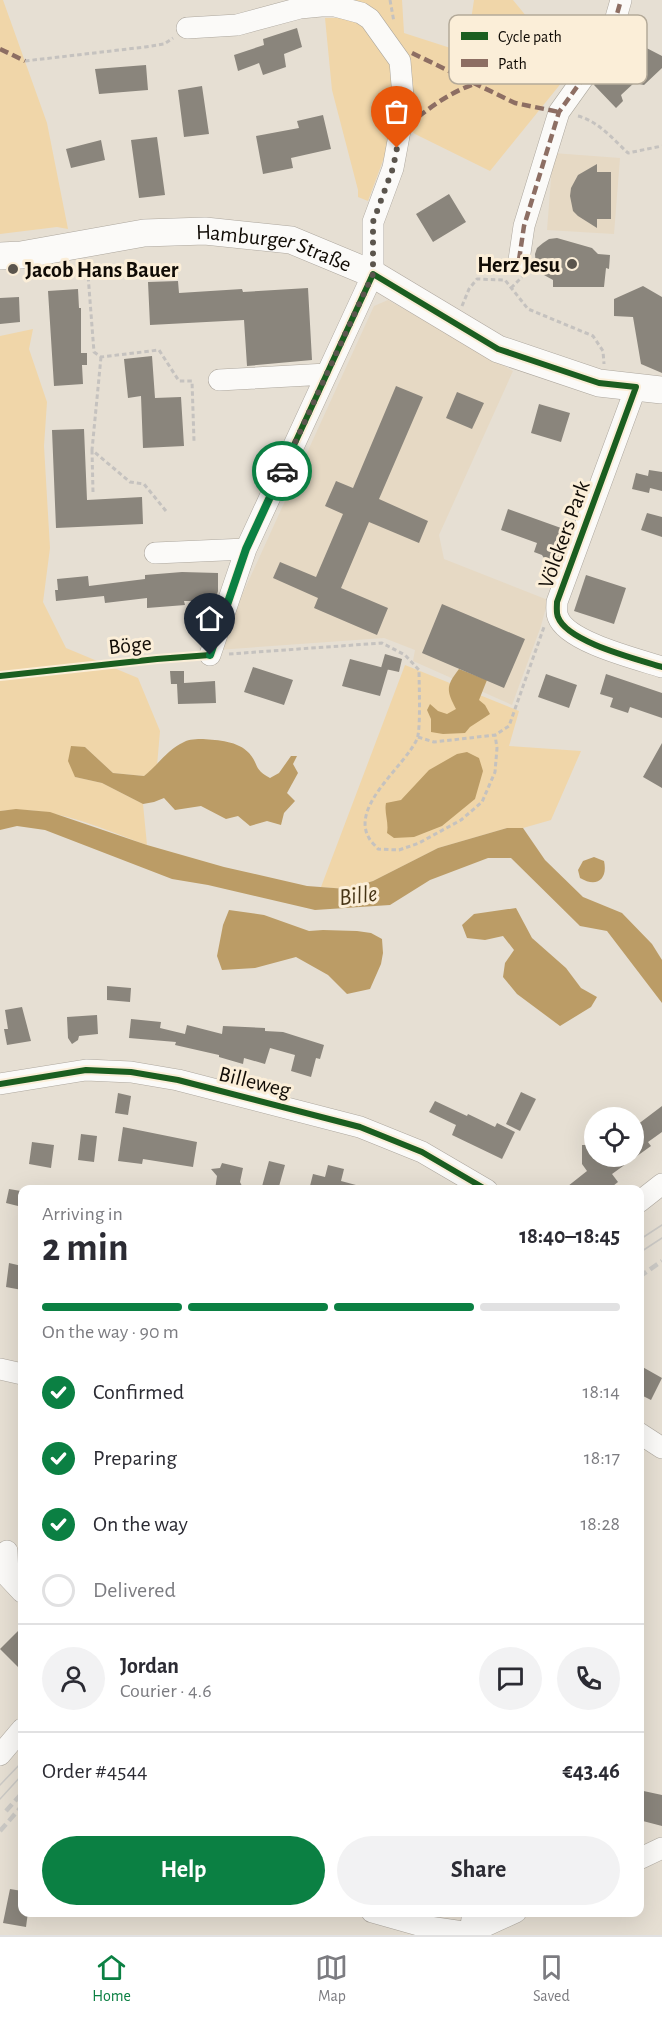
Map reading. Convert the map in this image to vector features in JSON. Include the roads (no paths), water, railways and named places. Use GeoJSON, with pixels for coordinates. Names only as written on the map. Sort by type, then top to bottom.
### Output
{"type":"FeatureCollection","features":[{"type":"Feature","properties":{"kind":"main road","name":"Hamburger Straße"},"geometry":{"type":"LineString","coordinates":[[0,256],[21,255],[144,232],[205,231],[291,240],[373,274],[498,349],[599,383],[649,389]]}},
{"type":"Feature","properties":{"kind":"street"},"geometry":{"type":"LineString","coordinates":[[617,15],[621,0]]}},
{"type":"Feature","properties":{"kind":"street"},"geometry":{"type":"LineString","coordinates":[[187,28],[237,25],[300,8],[335,6],[349,9],[370,19],[400,61],[404,109],[393,168],[373,222],[373,274],[246,549],[210,655]]}},
{"type":"Feature","properties":{"kind":"street"},"geometry":{"type":"LineString","coordinates":[[520,269],[526,217],[559,112],[579,84]]}},
{"type":"Feature","properties":{"kind":"street"},"geometry":{"type":"LineString","coordinates":[[219,380],[327,374]]}},
{"type":"Feature","properties":{"kind":"street","name":"Völckers Park"},"geometry":{"type":"LineString","coordinates":[[649,389],[557,602],[558,617],[571,633],[593,644],[662,667]]}},
{"type":"Feature","properties":{"kind":"street"},"geometry":{"type":"LineString","coordinates":[[154,553],[246,549]]}},
{"type":"Feature","properties":{"kind":"street","name":"Billeweg"},"geometry":{"type":"LineString","coordinates":[[0,1084],[86,1070],[131,1072],[178,1080],[360,1127],[422,1152],[478,1185]]}},
{"type":"Feature","properties":{"kind":"street"},"geometry":{"type":"LineString","coordinates":[[644,1198],[662,1184]]}},
{"type":"Feature","properties":{"kind":"street"},"geometry":{"type":"LineString","coordinates":[[0,1369],[18,1373]]}},
{"type":"Feature","properties":{"kind":"street"},"geometry":{"type":"LineString","coordinates":[[644,1436],[662,1448]]}},
{"type":"Feature","properties":{"kind":"street"},"geometry":{"type":"LineString","coordinates":[[7,1551],[8,1577],[18,1588]]}},
{"type":"Feature","properties":{"kind":"street"},"geometry":{"type":"LineString","coordinates":[[0,1755],[18,1735]]}},
{"type":"Feature","properties":{"kind":"street"},"geometry":{"type":"LineString","coordinates":[[644,1856],[662,1848]]}},
{"type":"Feature","properties":{"kind":"street"},"geometry":{"type":"LineString","coordinates":[[390,1917],[422,1926],[471,1927],[501,1917]]}},
{"type":"Feature","properties":{"kind":"water"},"geometry":{"type":"Polygon","coordinates":[[[459,669],[487,680],[479,700],[490,714],[465,733],[431,732],[431,719],[427,710],[430,704],[438,711],[447,714],[456,709],[450,697],[449,688],[459,669]]]}},
{"type":"Feature","properties":{"kind":"water"},"geometry":{"type":"Polygon","coordinates":[[[188,740],[228,742],[239,746],[249,753],[261,772],[270,778],[279,773],[291,756],[297,756],[293,764],[298,773],[287,793],[295,801],[284,813],[281,825],[267,821],[250,826],[238,816],[226,819],[201,806],[175,810],[164,798],[143,804],[102,783],[75,777],[68,761],[71,746],[85,747],[113,773],[144,776],[178,745],[188,740]]]}},
{"type":"Feature","properties":{"kind":"water"},"geometry":{"type":"Polygon","coordinates":[[[467,752],[479,758],[483,771],[475,799],[442,826],[414,837],[394,838],[387,833],[386,803],[401,800],[429,770],[457,754],[467,752]]]}},
{"type":"Feature","properties":{"kind":"water","name":"Bille"},"geometry":{"type":"Polygon","coordinates":[[[16,809],[50,812],[147,845],[224,867],[307,886],[347,889],[373,881],[438,848],[507,828],[523,828],[545,860],[583,897],[622,913],[652,944],[662,960],[662,1003],[607,931],[580,926],[511,858],[488,858],[430,880],[390,905],[315,910],[172,879],[45,830],[17,826],[0,830],[0,811],[16,809]]]}},
{"type":"Feature","properties":{"kind":"water"},"geometry":{"type":"Polygon","coordinates":[[[594,857],[604,861],[603,877],[596,882],[586,881],[580,878],[578,870],[583,861],[594,857]]]}},
{"type":"Feature","properties":{"kind":"water"},"geometry":{"type":"Polygon","coordinates":[[[516,908],[532,938],[566,968],[581,988],[597,997],[591,1007],[560,1026],[517,994],[503,977],[505,963],[514,950],[503,936],[485,940],[467,938],[462,925],[474,914],[516,908]]]}},
{"type":"Feature","properties":{"kind":"water"},"geometry":{"type":"Polygon","coordinates":[[[229,910],[264,915],[309,931],[357,931],[371,933],[382,939],[381,964],[370,989],[347,994],[328,975],[296,957],[255,968],[222,970],[217,956],[223,925],[229,910]]]}},
{"type":"Feature","properties":{"kind":"tram line"},"geometry":{"type":"LineString","coordinates":[[644,1237],[662,1225]]}},
{"type":"Feature","properties":{"kind":"tram line"},"geometry":{"type":"LineString","coordinates":[[644,1250],[662,1238]]}},
{"type":"Feature","properties":{"kind":"tram line"},"geometry":{"type":"LineString","coordinates":[[0,1785],[18,1766]]}},
{"type":"Feature","properties":{"kind":"tram line"},"geometry":{"type":"LineString","coordinates":[[0,1799],[18,1779]]}},
{"type":"Feature","properties":{"kind":"railway"},"geometry":{"type":"LineString","coordinates":[[644,1274],[662,1261]]}},
{"type":"Feature","properties":{"kind":"railway"},"geometry":{"type":"LineString","coordinates":[[6,1811],[18,1798]]}},
{"type":"Feature","properties":{"kind":"railway"},"geometry":{"type":"LineString","coordinates":[[0,1831],[18,1811]]}},
{"type":"Feature","properties":{"kind":"place","name":"Herz Jesu"},"geometry":{"type":"Point","coordinates":[572,264]}},
{"type":"Feature","properties":{"kind":"place","name":"Jacob Hans Bauer"},"geometry":{"type":"Point","coordinates":[13,269]}}]}
